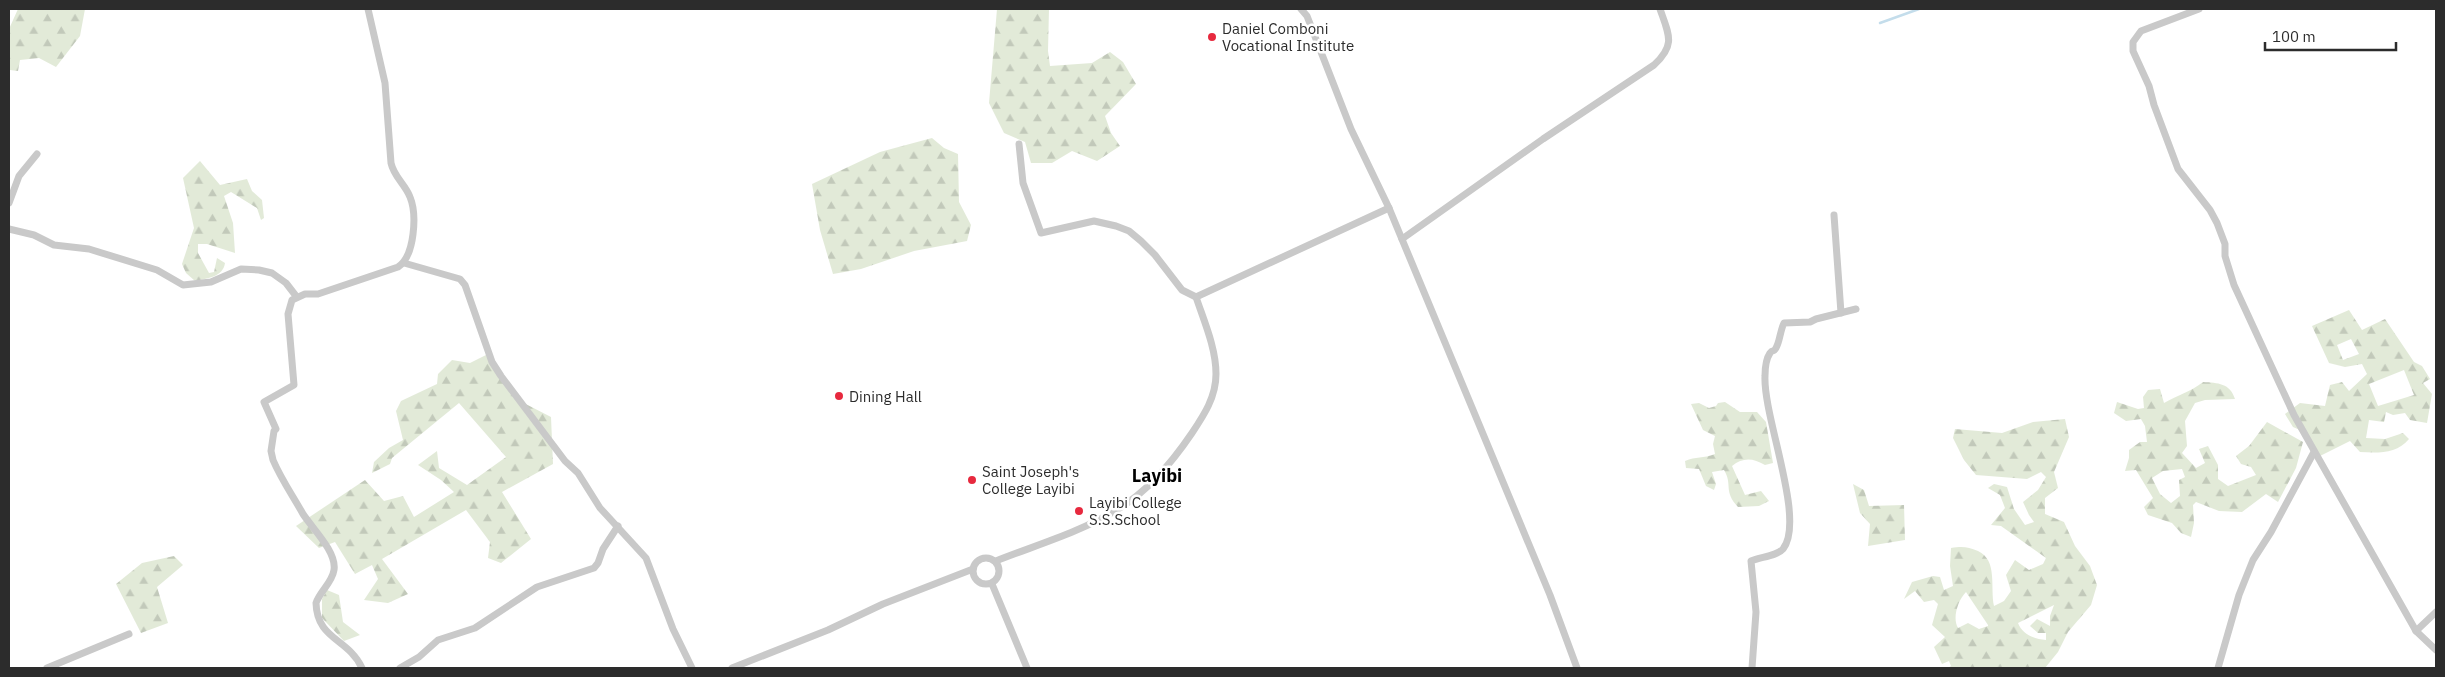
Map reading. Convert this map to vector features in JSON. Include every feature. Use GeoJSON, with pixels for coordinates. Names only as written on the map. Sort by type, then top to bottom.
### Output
{"type":"FeatureCollection","features":[{"type":"Feature","properties":{"kind":"street"},"geometry":{"type":"LineString","coordinates":[[368,9],[385,83],[393,173],[410,194],[413,204],[412,238],[404,263]]}},
{"type":"Feature","properties":{"kind":"street"},"geometry":{"type":"LineString","coordinates":[[1301,9],[1307,16],[1351,129],[1402,239],[1550,594],[1577,668]]}},
{"type":"Feature","properties":{"kind":"street"},"geometry":{"type":"LineString","coordinates":[[1402,239],[1659,60],[1668,49],[1670,41],[1660,9]]}},
{"type":"Feature","properties":{"kind":"street"},"geometry":{"type":"LineString","coordinates":[[2199,9],[2141,30],[2133,42],[2133,51],[2149,86],[2154,105],[2178,169],[2210,210],[2217,223],[2225,244],[2225,256],[2234,284],[2314,452],[2416,631],[2436,650]]}},
{"type":"Feature","properties":{"kind":"street"},"geometry":{"type":"LineString","coordinates":[[996,561],[1102,518],[1119,508],[1149,483],[1178,452],[1208,408],[1215,383],[1214,356],[1196,297],[1182,290],[1155,255],[1129,231],[1094,220],[1044,234],[1041,233],[1023,183],[1020,144]]}},
{"type":"Feature","properties":{"kind":"street"},"geometry":{"type":"LineString","coordinates":[[9,203],[19,176],[37,154]]}},
{"type":"Feature","properties":{"kind":"street"},"geometry":{"type":"LineString","coordinates":[[1196,297],[1389,208]]}},
{"type":"Feature","properties":{"kind":"street"},"geometry":{"type":"LineString","coordinates":[[1834,215],[1841,313]]}},
{"type":"Feature","properties":{"kind":"street"},"geometry":{"type":"LineString","coordinates":[[9,229],[34,235],[54,245],[89,249],[157,270],[182,285],[211,282],[241,269],[272,273],[286,283],[296,296]]}},
{"type":"Feature","properties":{"kind":"street"},"geometry":{"type":"LineString","coordinates":[[362,668],[349,648],[327,633],[318,620],[316,603],[318,596],[331,580],[334,568],[332,558],[324,542],[304,516],[273,460],[271,450],[276,429],[264,402],[294,385],[288,306],[296,296],[318,294],[404,263],[460,279],[465,285],[492,362],[501,376],[565,461],[578,473],[600,508],[646,558],[668,616],[692,668]]}},
{"type":"Feature","properties":{"kind":"street"},"geometry":{"type":"LineString","coordinates":[[1752,668],[1756,612],[1751,561],[1778,554],[1784,547],[1791,526],[1787,493],[1774,439],[1766,391],[1766,366],[1769,355],[1775,349],[1784,323],[1810,322],[1856,310]]}},
{"type":"Feature","properties":{"kind":"street"},"geometry":{"type":"LineString","coordinates":[[2218,668],[2239,595],[2253,560],[2314,452]]}},
{"type":"Feature","properties":{"kind":"street"},"geometry":{"type":"LineString","coordinates":[[400,668],[419,657],[438,640],[475,628],[537,587],[594,568],[603,549],[618,526]]}},
{"type":"Feature","properties":{"kind":"street"},"geometry":{"type":"LineString","coordinates":[[732,668],[828,630],[883,604],[973,568],[981,558],[991,558],[996,561],[1000,569],[998,578],[992,584],[980,584],[973,574],[973,568]]}},
{"type":"Feature","properties":{"kind":"street"},"geometry":{"type":"LineString","coordinates":[[992,584],[1027,668]]}},
{"type":"Feature","properties":{"kind":"street"},"geometry":{"type":"LineString","coordinates":[[2416,631],[2436,612]]}},
{"type":"Feature","properties":{"kind":"street"},"geometry":{"type":"LineString","coordinates":[[48,668],[129,634]]}},
{"type":"Feature","properties":{"kind":"green space"},"geometry":{"type":"Polygon","coordinates":[[[18,9],[85,9],[80,36],[56,67],[39,58],[20,60],[18,71],[10,70],[9,29],[18,9]]]}},
{"type":"Feature","properties":{"kind":"green space"},"geometry":{"type":"Polygon","coordinates":[[[997,9],[1049,9],[1048,51],[1050,66],[1092,63],[1110,52],[1123,62],[1136,84],[1105,116],[1111,133],[1120,146],[1097,161],[1072,151],[1052,163],[1031,163],[1025,142],[1004,133],[989,103],[997,9]]]}},
{"type":"Feature","properties":{"kind":"green space"},"geometry":{"type":"Polygon","coordinates":[[[932,138],[944,148],[958,154],[959,202],[971,225],[967,241],[914,251],[861,269],[833,274],[820,230],[812,184],[880,152],[932,138]]]}},
{"type":"Feature","properties":{"kind":"green space"},"geometry":{"type":"Polygon","coordinates":[[[200,161],[220,185],[247,179],[252,191],[262,200],[264,218],[261,220],[257,208],[231,192],[224,196],[233,223],[235,253],[207,244],[198,244],[198,253],[209,273],[214,272],[217,258],[225,263],[224,268],[218,274],[195,281],[186,273],[182,264],[194,228],[183,178],[200,161]]]}},
{"type":"Feature","properties":{"kind":"green space"},"geometry":{"type":"Polygon","coordinates":[[[2349,310],[2362,330],[2385,319],[2414,362],[2422,366],[2430,379],[2423,383],[2432,394],[2427,423],[2410,420],[2405,413],[2393,415],[2386,412],[2384,422],[2369,420],[2366,438],[2385,439],[2403,433],[2409,439],[2404,444],[2387,452],[2360,452],[2350,441],[2318,457],[2307,433],[2293,427],[2285,414],[2300,403],[2325,406],[2330,385],[2342,382],[2349,391],[2367,374],[2362,364],[2345,367],[2329,363],[2312,326],[2349,310]],[[2351,339],[2337,345],[2343,360],[2359,354],[2351,339]],[[2404,370],[2369,384],[2378,406],[2414,395],[2404,370]]]}},
{"type":"Feature","properties":{"kind":"green space"},"geometry":{"type":"Polygon","coordinates":[[[486,355],[514,398],[551,417],[553,464],[502,492],[531,539],[501,563],[488,558],[490,542],[466,510],[382,559],[408,594],[388,603],[364,600],[378,579],[372,565],[355,574],[335,542],[319,548],[296,526],[365,480],[384,501],[403,496],[414,517],[454,492],[441,480],[418,465],[437,451],[439,468],[467,485],[506,457],[459,403],[392,458],[390,464],[372,473],[374,462],[389,448],[403,440],[396,411],[401,401],[437,384],[438,374],[452,360],[470,363],[486,355]]]}},
{"type":"Feature","properties":{"kind":"green space"},"geometry":{"type":"Polygon","coordinates":[[[2203,382],[2227,387],[2235,399],[2205,400],[2195,403],[2185,421],[2187,446],[2182,453],[2196,468],[2205,463],[2199,449],[2208,446],[2218,465],[2218,479],[2228,486],[2256,475],[2251,467],[2241,464],[2236,456],[2249,446],[2267,422],[2303,442],[2296,468],[2278,502],[2266,494],[2242,512],[2219,511],[2196,502],[2193,505],[2194,523],[2191,537],[2181,533],[2172,523],[2148,515],[2144,507],[2153,498],[2136,470],[2125,471],[2129,450],[2140,442],[2147,442],[2145,426],[2141,419],[2126,421],[2114,413],[2117,402],[2138,409],[2144,408],[2143,397],[2148,390],[2160,389],[2164,403],[2203,382]],[[2182,469],[2163,471],[2152,478],[2160,494],[2171,503],[2180,496],[2179,480],[2185,477],[2182,469]]]}},
{"type":"Feature","properties":{"kind":"green space"},"geometry":{"type":"Polygon","coordinates":[[[1725,402],[1740,412],[1757,412],[1766,422],[1773,463],[1765,465],[1756,461],[1744,460],[1732,466],[1745,495],[1761,491],[1769,501],[1759,506],[1738,507],[1729,492],[1727,475],[1724,470],[1712,472],[1716,484],[1714,490],[1706,486],[1699,469],[1686,468],[1685,461],[1715,454],[1713,444],[1715,436],[1703,430],[1691,404],[1699,403],[1709,408],[1716,406],[1718,403],[1725,402]]]}},
{"type":"Feature","properties":{"kind":"green space"},"geometry":{"type":"Polygon","coordinates":[[[2065,419],[2069,437],[2054,472],[2058,488],[2045,498],[2045,514],[2064,522],[2075,546],[2090,566],[2097,585],[2091,605],[2068,632],[2058,652],[2045,668],[1948,668],[1951,666],[1949,661],[1942,664],[1934,647],[1945,637],[1932,625],[1938,604],[1934,600],[1924,602],[1915,591],[1904,599],[1912,582],[1933,576],[1940,577],[1944,590],[1953,586],[1950,566],[1951,548],[1962,547],[1978,551],[1984,555],[1991,568],[1994,606],[2004,601],[2011,591],[2006,575],[2015,560],[2029,570],[2043,564],[2046,558],[2001,526],[1991,525],[2005,508],[2000,495],[1988,488],[1994,484],[2007,487],[2014,509],[2025,525],[2034,522],[2023,502],[2038,490],[2046,477],[2041,472],[2027,479],[1976,475],[1964,460],[1953,438],[1955,429],[2002,433],[2033,422],[2065,419]],[[1966,592],[1957,609],[1956,624],[1958,628],[1968,623],[1979,629],[1988,626],[1988,625],[1966,592]],[[2054,605],[2018,623],[2022,630],[2029,635],[2046,640],[2046,633],[2038,633],[2030,626],[2037,619],[2050,626],[2050,616],[2054,605]]]}},
{"type":"Feature","properties":{"kind":"green space"},"geometry":{"type":"Polygon","coordinates":[[[1853,484],[1864,490],[1869,506],[1904,505],[1905,540],[1868,546],[1870,524],[1860,513],[1853,484]]]}},
{"type":"Feature","properties":{"kind":"green space"},"geometry":{"type":"Polygon","coordinates":[[[174,556],[183,565],[157,587],[168,623],[141,633],[116,584],[142,563],[174,556]]]}},
{"type":"Feature","properties":{"kind":"green space"},"geometry":{"type":"Polygon","coordinates":[[[327,590],[339,595],[343,622],[360,635],[344,641],[322,618],[322,599],[327,590]]]}},
{"type":"Feature","properties":{"kind":"waterway"},"geometry":{"type":"LineString","coordinates":[[1880,23],[1919,9]]}},
{"type":"Feature","properties":{"kind":"place","name":"Daniel Comboni Vocational Institute"},"geometry":{"type":"Point","coordinates":[1212,37]}},
{"type":"Feature","properties":{"kind":"place","name":"Dining Hall"},"geometry":{"type":"Point","coordinates":[839,396]}},
{"type":"Feature","properties":{"kind":"place","name":"Saint Joseph's College Layibi"},"geometry":{"type":"Point","coordinates":[972,480]}},
{"type":"Feature","properties":{"kind":"place","name":"Layibi College S.S.School"},"geometry":{"type":"Point","coordinates":[1079,511]}},
{"type":"Feature","properties":{"kind":"district","name":"Layibi"},"geometry":{"type":"Point","coordinates":[1157,475]}}]}
